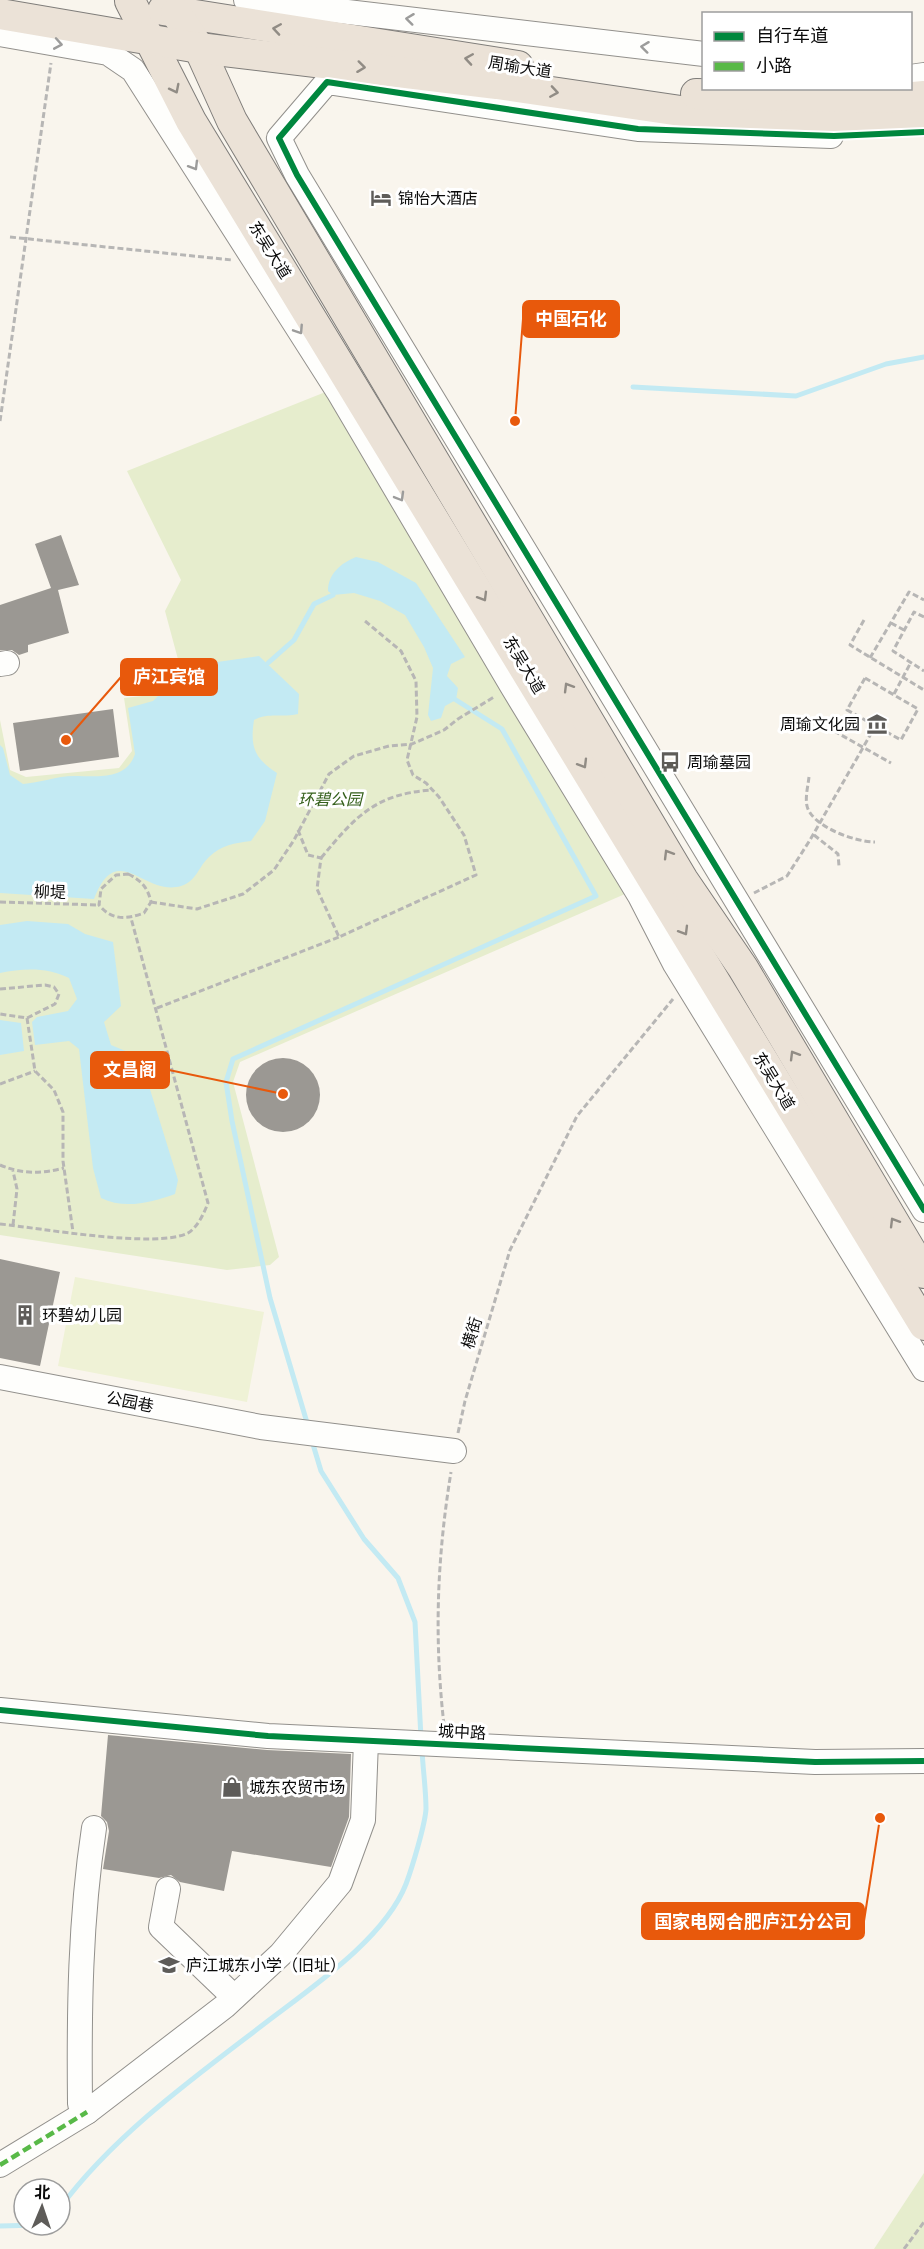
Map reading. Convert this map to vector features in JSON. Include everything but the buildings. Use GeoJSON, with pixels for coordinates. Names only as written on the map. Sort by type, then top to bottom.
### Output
{"type":"FeatureCollection","features":[{"type":"Feature","properties":{"kind":"main road","name":"周瑜大道"},"geometry":{"type":"LineString","coordinates":[[125,1],[178,7],[702,95],[903,98],[924,96]]}},
{"type":"Feature","properties":{"kind":"main road","name":"东吴大道"},"geometry":{"type":"LineString","coordinates":[[125,1],[148,37],[191,121],[924,1325]]}},
{"type":"Feature","properties":{"kind":"main road","name":"东吴大道"},"geometry":{"type":"LineString","coordinates":[[178,7],[199,48],[223,105],[238,132],[683,880],[743,968],[924,1273]]}},
{"type":"Feature","properties":{"kind":"main road"},"geometry":{"type":"LineString","coordinates":[[0,14],[148,37]]}},
{"type":"Feature","properties":{"kind":"main road","name":"周瑜大道"},"geometry":{"type":"LineString","coordinates":[[148,37],[199,48],[497,84],[708,116],[832,121],[924,119]]}},
{"type":"Feature","properties":{"kind":"street"},"geometry":{"type":"LineString","coordinates":[[246,0],[702,54]]}},
{"type":"Feature","properties":{"kind":"street"},"geometry":{"type":"LineString","coordinates":[[0,34],[108,52],[133,70],[338,391],[512,686],[640,896],[687,982],[924,1369]]}},
{"type":"Feature","properties":{"kind":"street"},"geometry":{"type":"LineString","coordinates":[[924,132],[834,136],[638,129],[327,82],[279,138],[303,185],[924,1210]]}},
{"type":"Feature","properties":{"kind":"street","name":"公园巷"},"geometry":{"type":"LineString","coordinates":[[0,1377],[261,1427],[454,1451]]}},
{"type":"Feature","properties":{"kind":"street","name":"城中路"},"geometry":{"type":"LineString","coordinates":[[0,1710],[268,1737],[814,1762],[924,1761]]}},
{"type":"Feature","properties":{"kind":"street"},"geometry":{"type":"LineString","coordinates":[[0,2164],[87,2112],[234,1997],[281,1954],[340,1883],[363,1820],[366,1741]]}},
{"type":"Feature","properties":{"kind":"street"},"geometry":{"type":"LineString","coordinates":[[87,2112],[80,2104],[79,2016],[85,1890],[94,1828]]}},
{"type":"Feature","properties":{"kind":"street"},"geometry":{"type":"LineString","coordinates":[[168,1889],[161,1927],[234,1997]]}},
{"type":"Feature","properties":{"kind":"path"},"geometry":{"type":"LineString","coordinates":[[0,421],[53,44]]}},
{"type":"Feature","properties":{"kind":"path"},"geometry":{"type":"LineString","coordinates":[[10,237],[255,263]]}},
{"type":"Feature","properties":{"kind":"path"},"geometry":{"type":"LineString","coordinates":[[870,658],[909,592],[924,600]]}},
{"type":"Feature","properties":{"kind":"path"},"geometry":{"type":"LineString","coordinates":[[924,617],[914,612],[893,651],[924,671]]}},
{"type":"Feature","properties":{"kind":"path"},"geometry":{"type":"LineString","coordinates":[[864,620],[850,645],[924,690]]}},
{"type":"Feature","properties":{"kind":"path"},"geometry":{"type":"LineString","coordinates":[[157,1008],[339,937],[476,875],[464,835],[432,790],[413,775],[407,760],[417,717],[416,681],[401,651],[366,621]]}},
{"type":"Feature","properties":{"kind":"path"},"geometry":{"type":"LineString","coordinates":[[891,623],[904,630]]}},
{"type":"Feature","properties":{"kind":"path"},"geometry":{"type":"LineString","coordinates":[[894,694],[910,663]]}},
{"type":"Feature","properties":{"kind":"path"},"geometry":{"type":"LineString","coordinates":[[865,678],[894,694],[918,709],[901,740],[848,710],[865,678]]}},
{"type":"Feature","properties":{"kind":"path"},"geometry":{"type":"LineString","coordinates":[[151,902],[196,909],[243,894],[274,870],[329,774],[354,756],[389,746],[412,744],[444,730],[482,704]]}},
{"type":"Feature","properties":{"kind":"path"},"geometry":{"type":"LineString","coordinates":[[736,902],[787,876],[821,822],[876,725]]}},
{"type":"Feature","properties":{"kind":"path"},"geometry":{"type":"LineString","coordinates":[[834,731],[891,763]]}},
{"type":"Feature","properties":{"kind":"path"},"geometry":{"type":"LineString","coordinates":[[809,777],[807,807],[813,817],[854,840],[875,842]]}},
{"type":"Feature","properties":{"kind":"path"},"geometry":{"type":"LineString","coordinates":[[339,937],[316,890],[321,858],[354,819],[384,800],[410,792],[432,790]]}},
{"type":"Feature","properties":{"kind":"path"},"geometry":{"type":"LineString","coordinates":[[298,830],[308,855],[321,858]]}},
{"type":"Feature","properties":{"kind":"path"},"geometry":{"type":"LineString","coordinates":[[813,835],[838,854],[839,866]]}},
{"type":"Feature","properties":{"kind":"path"},"geometry":{"type":"LineString","coordinates":[[128,874],[138,879],[149,892],[151,902],[144,913],[131,918],[119,918],[106,914],[99,905],[101,889],[116,875],[128,874]]}},
{"type":"Feature","properties":{"kind":"path"},"geometry":{"type":"LineString","coordinates":[[0,1224],[142,1240],[166,1240],[190,1232],[202,1217],[208,1203],[131,918]]}},
{"type":"Feature","properties":{"kind":"path"},"geometry":{"type":"LineString","coordinates":[[0,989],[45,985],[54,987],[59,994],[55,1004],[27,1018],[0,1014]]}},
{"type":"Feature","properties":{"kind":"path"},"geometry":{"type":"LineString","coordinates":[[27,1018],[35,1071],[54,1090],[63,1112],[64,1168],[73,1232]]}},
{"type":"Feature","properties":{"kind":"path"},"geometry":{"type":"LineString","coordinates":[[0,1084],[35,1071]]}},
{"type":"Feature","properties":{"kind":"path"},"geometry":{"type":"LineString","coordinates":[[0,1165],[13,1171],[32,1173],[64,1168]]}},
{"type":"Feature","properties":{"kind":"path"},"geometry":{"type":"LineString","coordinates":[[13,1171],[17,1189],[13,1225]]}},
{"type":"Feature","properties":{"kind":"path"},"geometry":{"type":"LineString","coordinates":[[904,2249],[924,2222]]}},
{"type":"Feature","properties":{"kind":"green space","name":"环碧公园"},"geometry":{"type":"Polygon","coordinates":[[[328,391],[625,894],[240,1062],[233,1082],[279,1257],[270,1265],[227,1270],[0,1235],[0,720],[10,770],[26,777],[119,768],[132,751],[124,698],[151,695],[179,663],[165,611],[181,580],[127,471],[328,391]]]}},
{"type":"Feature","properties":{"kind":"green space"},"geometry":{"type":"Polygon","coordinates":[[[75,1277],[264,1312],[247,1402],[58,1366],[75,1277]]]}},
{"type":"Feature","properties":{"kind":"green space"},"geometry":{"type":"Polygon","coordinates":[[[924,2173],[924,2249],[874,2249],[924,2173]]]}},
{"type":"Feature","properties":{"kind":"water"},"geometry":{"type":"Polygon","coordinates":[[[356,557],[378,562],[416,583],[465,657],[451,664],[447,676],[458,688],[456,700],[445,706],[441,718],[431,721],[428,715],[433,668],[424,647],[405,615],[380,601],[354,593],[333,595],[328,591],[330,579],[336,570],[345,562],[356,557]]]}},
{"type":"Feature","properties":{"kind":"water"},"geometry":{"type":"Polygon","coordinates":[[[259,656],[299,694],[298,714],[265,716],[254,720],[253,745],[255,751],[269,768],[277,773],[265,821],[251,841],[218,850],[205,861],[191,881],[181,886],[168,887],[155,884],[122,871],[112,873],[103,881],[94,899],[0,893],[0,745],[3,748],[10,775],[23,784],[68,776],[101,776],[118,773],[131,763],[135,754],[128,708],[153,701],[189,666],[259,656]]]}},
{"type":"Feature","properties":{"kind":"water"},"geometry":{"type":"Polygon","coordinates":[[[27,921],[68,924],[85,934],[113,942],[121,1006],[104,1022],[111,1045],[140,1057],[178,1180],[175,1194],[138,1204],[119,1204],[101,1198],[93,1168],[79,1049],[69,1041],[35,1045],[32,1022],[37,1017],[68,1011],[77,999],[69,978],[53,972],[35,970],[0,973],[0,925],[27,921]]]}},
{"type":"Feature","properties":{"kind":"water"},"geometry":{"type":"Polygon","coordinates":[[[0,1020],[21,1023],[24,1051],[0,1055],[0,1020]]]}},
{"type":"Feature","properties":{"kind":"waterway"},"geometry":{"type":"LineString","coordinates":[[633,387],[796,396],[886,364],[924,357]]}},
{"type":"Feature","properties":{"kind":"waterway"},"geometry":{"type":"LineString","coordinates":[[268,663],[294,640],[314,604],[333,595]]}},
{"type":"Feature","properties":{"kind":"waterway"},"geometry":{"type":"LineString","coordinates":[[308,1426],[270,1298],[232,1121],[226,1082],[233,1059],[596,896],[502,729],[456,700]]}},
{"type":"Feature","properties":{"kind":"waterway"},"geometry":{"type":"LineString","coordinates":[[312,1441],[321,1471],[364,1539],[398,1578],[415,1622],[421,1738]]}},
{"type":"Feature","properties":{"kind":"waterway"},"geometry":{"type":"LineString","coordinates":[[72,2193],[101,2160],[149,2115],[200,2073],[316,1985],[360,1947],[379,1927],[395,1906],[406,1884],[421,1836],[426,1809],[422,1750]]}},
{"type":"Feature","properties":{"kind":"waterway"},"geometry":{"type":"LineString","coordinates":[[0,2226],[12,2226]]}},
{"type":"Feature","properties":{"kind":"marked path"},"geometry":{"type":"LineString","coordinates":[[0,2165],[87,2112]]}},
{"type":"Feature","properties":{"kind":"cycle path"},"geometry":{"type":"LineString","coordinates":[[924,132],[834,136],[638,129],[327,82],[279,138],[297,175],[924,1210]]}},
{"type":"Feature","properties":{"kind":"cycle path"},"geometry":{"type":"LineString","coordinates":[[0,1710],[268,1736],[815,1762],[924,1761]]}},
{"type":"Feature","properties":{"kind":"place","name":"锦怡大酒店"},"geometry":{"type":"Point","coordinates":[381,198]}},
{"type":"Feature","properties":{"kind":"place","name":"中国石化"},"geometry":{"type":"Point","coordinates":[515,421]}},
{"type":"Feature","properties":{"kind":"place","name":"周瑜文化园"},"geometry":{"type":"Point","coordinates":[877,724]}},
{"type":"Feature","properties":{"kind":"place","name":"庐江宾馆"},"geometry":{"type":"Point","coordinates":[66,740]}},
{"type":"Feature","properties":{"kind":"place","name":"周瑜墓园"},"geometry":{"type":"Point","coordinates":[670,762]}},
{"type":"Feature","properties":{"kind":"place","name":"文昌阁"},"geometry":{"type":"Point","coordinates":[283,1094]}},
{"type":"Feature","properties":{"kind":"place","name":"环碧幼儿园"},"geometry":{"type":"Point","coordinates":[25,1315]}},
{"type":"Feature","properties":{"kind":"place","name":"城东农贸市场"},"geometry":{"type":"Point","coordinates":[232,1787]}},
{"type":"Feature","properties":{"kind":"place","name":"国家电网合肥庐江分公司"},"geometry":{"type":"Point","coordinates":[880,1818]}},
{"type":"Feature","properties":{"kind":"place","name":"庐江城东小学（旧址）"},"geometry":{"type":"Point","coordinates":[169,1965]}}]}
